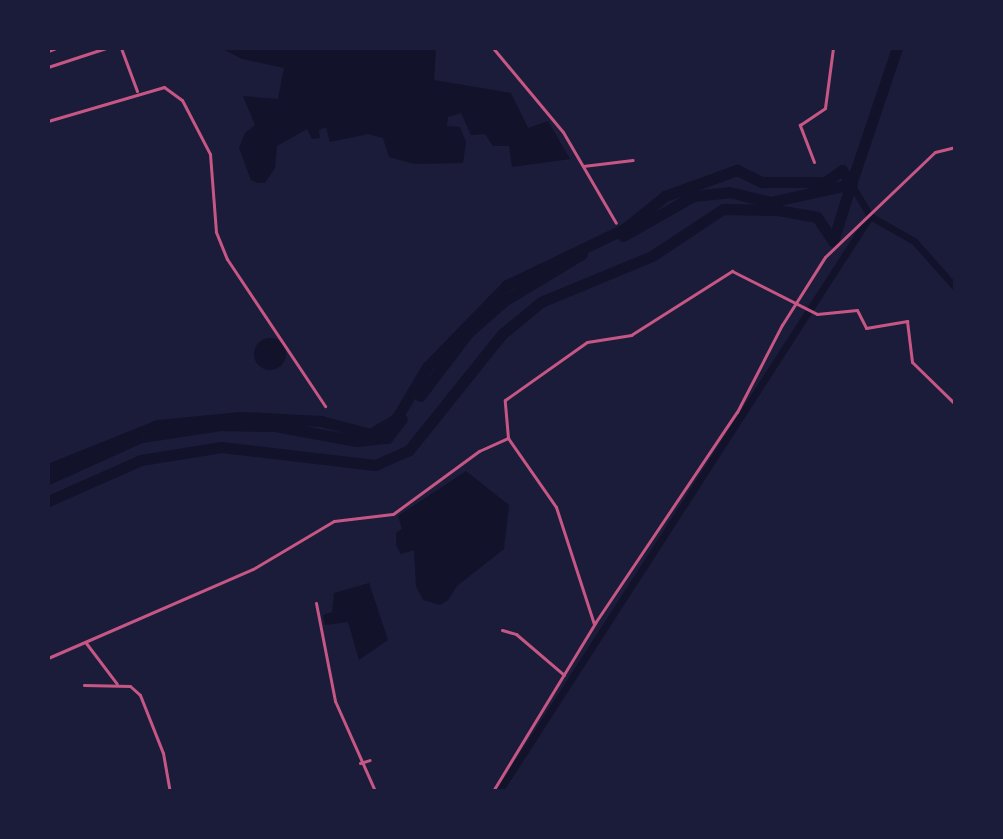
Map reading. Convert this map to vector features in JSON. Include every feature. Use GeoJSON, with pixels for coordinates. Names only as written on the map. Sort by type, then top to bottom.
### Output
{"type":"FeatureCollection","features":[{"type":"Feature","properties":{"kind":"street"},"geometry":{"type":"LineString","coordinates":[[48,51],[56,48]]}},
{"type":"Feature","properties":{"kind":"street"},"geometry":{"type":"LineString","coordinates":[[48,67],[106,48]]}},
{"type":"Feature","properties":{"kind":"street"},"geometry":{"type":"LineString","coordinates":[[121,48],[137,91]]}},
{"type":"Feature","properties":{"kind":"street"},"geometry":{"type":"LineString","coordinates":[[493,48],[554,121],[616,223]]}},
{"type":"Feature","properties":{"kind":"street"},"geometry":{"type":"LineString","coordinates":[[814,162],[800,125],[825,108],[833,48]]}},
{"type":"Feature","properties":{"kind":"street"},"geometry":{"type":"LineString","coordinates":[[48,121],[137,91],[164,87],[195,117],[210,154],[216,232],[227,259],[325,406]]}},
{"type":"Feature","properties":{"kind":"street"},"geometry":{"type":"LineString","coordinates":[[493,791],[594,624],[737,412],[796,301],[831,249],[935,152],[955,145]]}},
{"type":"Feature","properties":{"kind":"street"},"geometry":{"type":"LineString","coordinates":[[583,166],[633,160]]}},
{"type":"Feature","properties":{"kind":"street"},"geometry":{"type":"LineString","coordinates":[[594,624],[556,507],[508,438],[505,400],[587,342],[631,335],[732,271],[825,316],[857,310],[866,328],[907,321],[912,362],[955,404]]}},
{"type":"Feature","properties":{"kind":"street"},"geometry":{"type":"LineString","coordinates":[[48,658],[276,558],[334,521],[393,514],[479,451],[508,438]]}},
{"type":"Feature","properties":{"kind":"street"},"geometry":{"type":"LineString","coordinates":[[316,603],[335,701],[375,791]]}},
{"type":"Feature","properties":{"kind":"street"},"geometry":{"type":"LineString","coordinates":[[502,630],[516,634],[564,675]]}},
{"type":"Feature","properties":{"kind":"street"},"geometry":{"type":"LineString","coordinates":[[86,643],[117,684]]}},
{"type":"Feature","properties":{"kind":"street"},"geometry":{"type":"LineString","coordinates":[[84,685],[130,686],[140,695],[163,753],[170,791]]}},
{"type":"Feature","properties":{"kind":"street"},"geometry":{"type":"LineString","coordinates":[[360,763],[370,760]]}},
{"type":"Feature","properties":{"kind":"shaded area"},"geometry":{"type":"Polygon","coordinates":[[[221,48],[436,48],[434,80],[511,93],[528,128],[548,121],[570,159],[512,167],[509,146],[493,146],[485,134],[471,135],[461,113],[448,117],[447,126],[460,127],[466,142],[463,163],[414,164],[389,157],[383,138],[368,134],[330,142],[326,127],[319,130],[320,138],[312,139],[307,129],[277,146],[275,168],[265,183],[258,183],[251,180],[239,148],[245,133],[255,125],[243,96],[278,99],[284,68],[242,59],[221,48]]]}},
{"type":"Feature","properties":{"kind":"shaded area"},"geometry":{"type":"Polygon","coordinates":[[[270,338],[281,343],[286,354],[281,365],[270,370],[259,365],[254,354],[259,343],[270,338]]]}},
{"type":"Feature","properties":{"kind":"shaded area"},"geometry":{"type":"Polygon","coordinates":[[[466,471],[509,505],[504,549],[457,586],[448,600],[440,605],[423,600],[416,586],[414,550],[401,554],[396,545],[396,533],[402,529],[398,516],[466,471]]]}},
{"type":"Feature","properties":{"kind":"shaded area"},"geometry":{"type":"Polygon","coordinates":[[[369,583],[388,640],[359,660],[348,622],[325,625],[323,615],[332,612],[334,593],[369,583]]]}},
{"type":"Feature","properties":{"kind":"waterway"},"geometry":{"type":"LineString","coordinates":[[623,236],[693,196],[729,192],[770,202],[851,184],[897,48]]}},
{"type":"Feature","properties":{"kind":"waterway"},"geometry":{"type":"LineString","coordinates":[[48,469],[158,425],[242,417],[321,421],[370,434],[396,419],[427,367],[507,285],[624,229],[665,196],[737,170],[762,182],[825,182],[842,170],[851,184],[833,241],[817,217],[777,210],[723,209],[652,256],[541,302],[502,334],[409,450],[375,465],[221,447],[141,460],[48,501]]}},
{"type":"Feature","properties":{"kind":"waterway"},"geometry":{"type":"LineString","coordinates":[[851,184],[870,216],[914,241],[955,287]]}},
{"type":"Feature","properties":{"kind":"waterway"},"geometry":{"type":"LineString","coordinates":[[499,791],[870,216]]}},
{"type":"Feature","properties":{"kind":"waterway"},"geometry":{"type":"LineString","coordinates":[[420,396],[468,333],[504,301],[582,254]]}},
{"type":"Feature","properties":{"kind":"waterway"},"geometry":{"type":"LineString","coordinates":[[48,479],[141,437],[221,425],[275,426],[357,441],[387,438],[402,419]]}}]}
